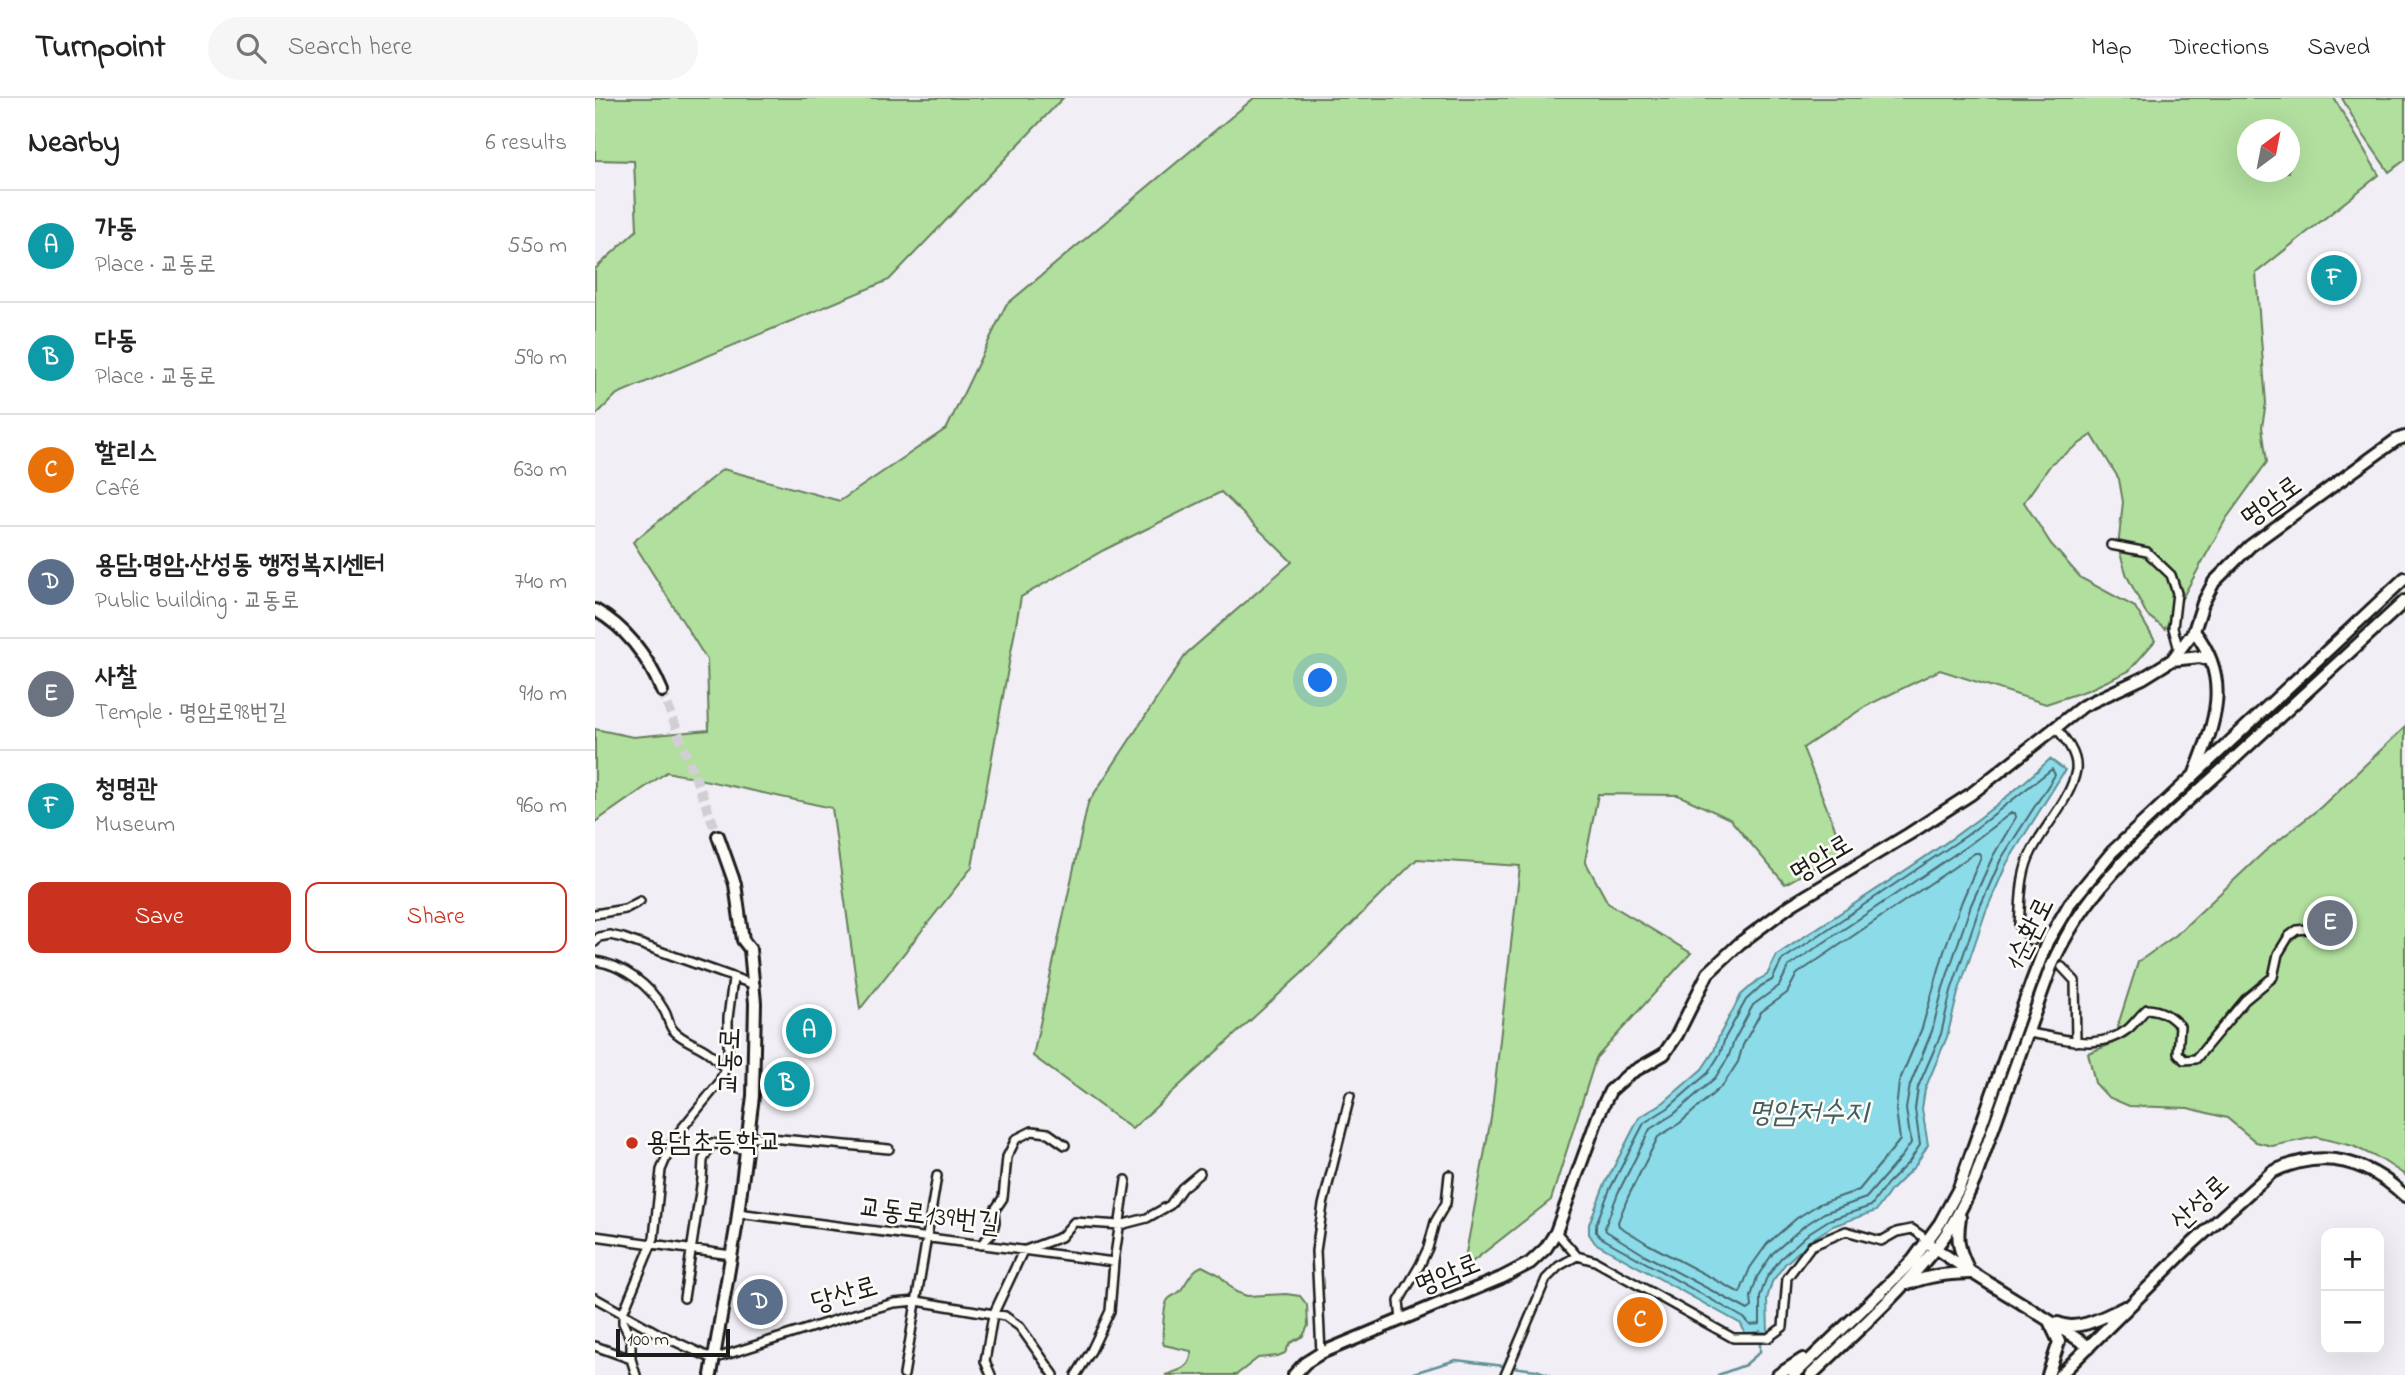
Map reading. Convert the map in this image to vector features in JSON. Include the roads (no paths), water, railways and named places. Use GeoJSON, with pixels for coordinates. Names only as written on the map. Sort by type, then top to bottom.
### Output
{"type":"FeatureCollection","features":[{"type":"Feature","properties":{"kind":"street","name":"명암로"},"geometry":{"type":"LineString","coordinates":[[1294,1375],[1305,1363],[1321,1353],[1501,1279],[1530,1263],[1546,1248],[1556,1232],[1610,1091],[1629,1074],[1664,1054],[1677,1035],[1709,973],[1740,943],[1791,905],[1971,794],[2083,706],[2143,678],[2172,660],[2194,631],[2203,603],[2214,582],[2250,546],[2396,440],[2405,437]]}},
{"type":"Feature","properties":{"kind":"street"},"geometry":{"type":"LineString","coordinates":[[2111,545],[2147,552],[2171,575],[2177,593],[2173,628],[2179,650]]}},
{"type":"Feature","properties":{"kind":"street","name":"1순환로"},"geometry":{"type":"LineString","coordinates":[[1794,1375],[1931,1246],[1959,1188],[2032,981],[2058,923],[2090,876],[2112,852],[2405,578]]}},
{"type":"Feature","properties":{"kind":"street","name":"1순환로"},"geometry":{"type":"LineString","coordinates":[[1811,1375],[1899,1289],[1961,1210],[1975,1179],[2061,942],[2092,894],[2111,872],[2405,601]]}},
{"type":"Feature","properties":{"kind":"street"},"geometry":{"type":"LineString","coordinates":[[595,610],[632,639],[652,667],[662,691]]}},
{"type":"Feature","properties":{"kind":"street"},"geometry":{"type":"LineString","coordinates":[[2193,778],[2213,729],[2218,693],[2204,644],[2194,631]]}},
{"type":"Feature","properties":{"kind":"street"},"geometry":{"type":"LineString","coordinates":[[2172,660],[2200,657],[2210,660]]}},
{"type":"Feature","properties":{"kind":"street"},"geometry":{"type":"LineString","coordinates":[[2032,941],[2019,925],[2022,881],[2031,852],[2069,789],[2076,768],[2071,749],[2055,727]]}},
{"type":"Feature","properties":{"kind":"street","name":"교동로"},"geometry":{"type":"LineString","coordinates":[[711,1375],[747,1150],[753,1096],[755,985],[750,949],[743,940],[735,884],[717,836]]}},
{"type":"Feature","properties":{"kind":"street"},"geometry":{"type":"LineString","coordinates":[[595,914],[625,909],[640,901]]}},
{"type":"Feature","properties":{"kind":"street"},"geometry":{"type":"LineString","coordinates":[[2028,1033],[2076,1042],[2093,1042],[2114,1037],[2129,1028],[2147,1009],[2157,1010],[2167,1013],[2180,1026],[2178,1053],[2184,1060],[2196,1059],[2245,1000],[2273,977],[2278,954],[2288,936],[2297,930],[2316,928]]}},
{"type":"Feature","properties":{"kind":"street"},"geometry":{"type":"LineString","coordinates":[[596,939],[610,935],[755,985]]}},
{"type":"Feature","properties":{"kind":"street"},"geometry":{"type":"LineString","coordinates":[[595,961],[618,967],[639,981],[666,1012],[670,1028],[686,1041],[709,1053],[725,1069]]}},
{"type":"Feature","properties":{"kind":"street"},"geometry":{"type":"LineString","coordinates":[[2062,967],[2075,981],[2076,1042]]}},
{"type":"Feature","properties":{"kind":"street"},"geometry":{"type":"LineString","coordinates":[[636,1375],[631,1359],[631,1340],[622,1323],[623,1313],[652,1244],[661,1170],[675,1137],[719,1083],[728,1060],[733,979]]}},
{"type":"Feature","properties":{"kind":"street"},"geometry":{"type":"LineString","coordinates":[[1321,1353],[1316,1251],[1323,1205],[1350,1096]]}},
{"type":"Feature","properties":{"kind":"street"},"geometry":{"type":"LineString","coordinates":[[980,1245],[992,1234],[994,1211],[1003,1198],[1007,1157],[1016,1139],[1032,1131],[1048,1133],[1065,1145]]}},
{"type":"Feature","properties":{"kind":"street"},"geometry":{"type":"LineString","coordinates":[[748,1136],[889,1150]]}},
{"type":"Feature","properties":{"kind":"street"},"geometry":{"type":"LineString","coordinates":[[684,1298],[703,1160],[712,1143],[747,1150]]}},
{"type":"Feature","properties":{"kind":"street","name":"산성로"},"geometry":{"type":"LineString","coordinates":[[2060,1375],[2259,1181],[2286,1165],[2315,1158],[2346,1161],[2380,1176],[2405,1196]]}},
{"type":"Feature","properties":{"kind":"street"},"geometry":{"type":"LineString","coordinates":[[991,1375],[985,1361],[993,1315],[1023,1251],[1061,1237],[1075,1222],[1120,1225],[1147,1218],[1170,1205],[1182,1188],[1200,1173]]}},
{"type":"Feature","properties":{"kind":"street"},"geometry":{"type":"LineString","coordinates":[[1401,1320],[1399,1301],[1420,1265],[1435,1222],[1447,1203],[1449,1175]]}},
{"type":"Feature","properties":{"kind":"street"},"geometry":{"type":"LineString","coordinates":[[904,1375],[937,1177]]}},
{"type":"Feature","properties":{"kind":"street"},"geometry":{"type":"LineString","coordinates":[[1076,1375],[1091,1352],[1110,1311],[1126,1180]]}},
{"type":"Feature","properties":{"kind":"street"},"geometry":{"type":"LineString","coordinates":[[1961,1210],[1956,1237],[1958,1249],[1970,1273]]}},
{"type":"Feature","properties":{"kind":"street","name":"교동로139번길"},"geometry":{"type":"LineString","coordinates":[[738,1213],[1114,1262]]}},
{"type":"Feature","properties":{"kind":"street"},"geometry":{"type":"LineString","coordinates":[[1556,1232],[1577,1256],[1595,1261],[1733,1338],[1768,1338],[1783,1327],[1787,1278],[1811,1246],[1846,1231],[1881,1241],[1897,1232],[1912,1229],[1970,1273],[2064,1326],[2080,1325],[2131,1305]]}},
{"type":"Feature","properties":{"kind":"street"},"geometry":{"type":"LineString","coordinates":[[595,1236],[731,1255]]}},
{"type":"Feature","properties":{"kind":"street"},"geometry":{"type":"LineString","coordinates":[[1505,1375],[1546,1279],[1559,1266],[1577,1256]]}},
{"type":"Feature","properties":{"kind":"street"},"geometry":{"type":"LineString","coordinates":[[1899,1289],[1924,1277],[1970,1273]]}},
{"type":"Feature","properties":{"kind":"street"},"geometry":{"type":"LineString","coordinates":[[595,1298],[661,1335],[713,1359]]}},
{"type":"Feature","properties":{"kind":"street","name":"당산로"},"geometry":{"type":"LineString","coordinates":[[713,1359],[853,1314],[894,1303],[916,1301],[1005,1316],[1020,1327],[1054,1375]]}},
{"type":"Feature","properties":{"kind":"street"},"geometry":{"type":"LineString","coordinates":[[2043,1315],[2089,1347]]}},
{"type":"Feature","properties":{"kind":"street"},"geometry":{"type":"LineString","coordinates":[[2043,1315],[2059,1342],[2048,1375]]}},
{"type":"Feature","properties":{"kind":"street"},"geometry":{"type":"LineString","coordinates":[[1778,1375],[1842,1330]]}},
{"type":"Feature","properties":{"kind":"street"},"geometry":{"type":"LineString","coordinates":[[595,1346],[631,1359]]}},
{"type":"Feature","properties":{"kind":"water","name":"명암저수지"},"geometry":{"type":"Polygon","coordinates":[[[2050,759],[2065,770],[2007,863],[1986,911],[1958,993],[1947,1037],[1925,1089],[1922,1109],[1928,1145],[1915,1166],[1892,1189],[1876,1211],[1833,1226],[1814,1238],[1785,1264],[1772,1282],[1767,1299],[1768,1332],[1745,1333],[1741,1324],[1595,1243],[1589,1234],[1589,1224],[1604,1186],[1639,1118],[1664,1102],[1702,1069],[1714,1051],[1741,995],[1767,975],[1777,955],[1952,838],[2019,787],[2050,759]]]}},
{"type":"Feature","properties":{"kind":"waterway"},"geometry":{"type":"LineString","coordinates":[[1718,1375],[1745,1365],[1760,1352],[1760,1331]]}},
{"type":"Feature","properties":{"kind":"waterway"},"geometry":{"type":"LineString","coordinates":[[1407,1375],[1456,1360],[1536,1370],[1550,1375]]}},
{"type":"Feature","properties":{"kind":"tunnel"},"geometry":{"type":"LineString","coordinates":[[662,691],[718,836]]}},
{"type":"Feature","properties":{"kind":"tunnel"},"geometry":{"type":"LineString","coordinates":[[2032,941],[2062,967]]}},
{"type":"Feature","properties":{"kind":"place","name":"청명관"},"geometry":{"type":"Point","coordinates":[2334,278]}},
{"type":"Feature","properties":{"kind":"place","name":"사찰"},"geometry":{"type":"Point","coordinates":[2330,923]}},
{"type":"Feature","properties":{"kind":"place","name":"가동"},"geometry":{"type":"Point","coordinates":[809,1031]}},
{"type":"Feature","properties":{"kind":"place","name":"다동"},"geometry":{"type":"Point","coordinates":[787,1084]}},
{"type":"Feature","properties":{"kind":"place","name":"용담초등학교"},"geometry":{"type":"Point","coordinates":[632,1143]}},
{"type":"Feature","properties":{"kind":"place","name":"용담·명암·산성동 행정복지센터"},"geometry":{"type":"Point","coordinates":[760,1302]}},
{"type":"Feature","properties":{"kind":"place","name":"할리스"},"geometry":{"type":"Point","coordinates":[1640,1320]}}]}
